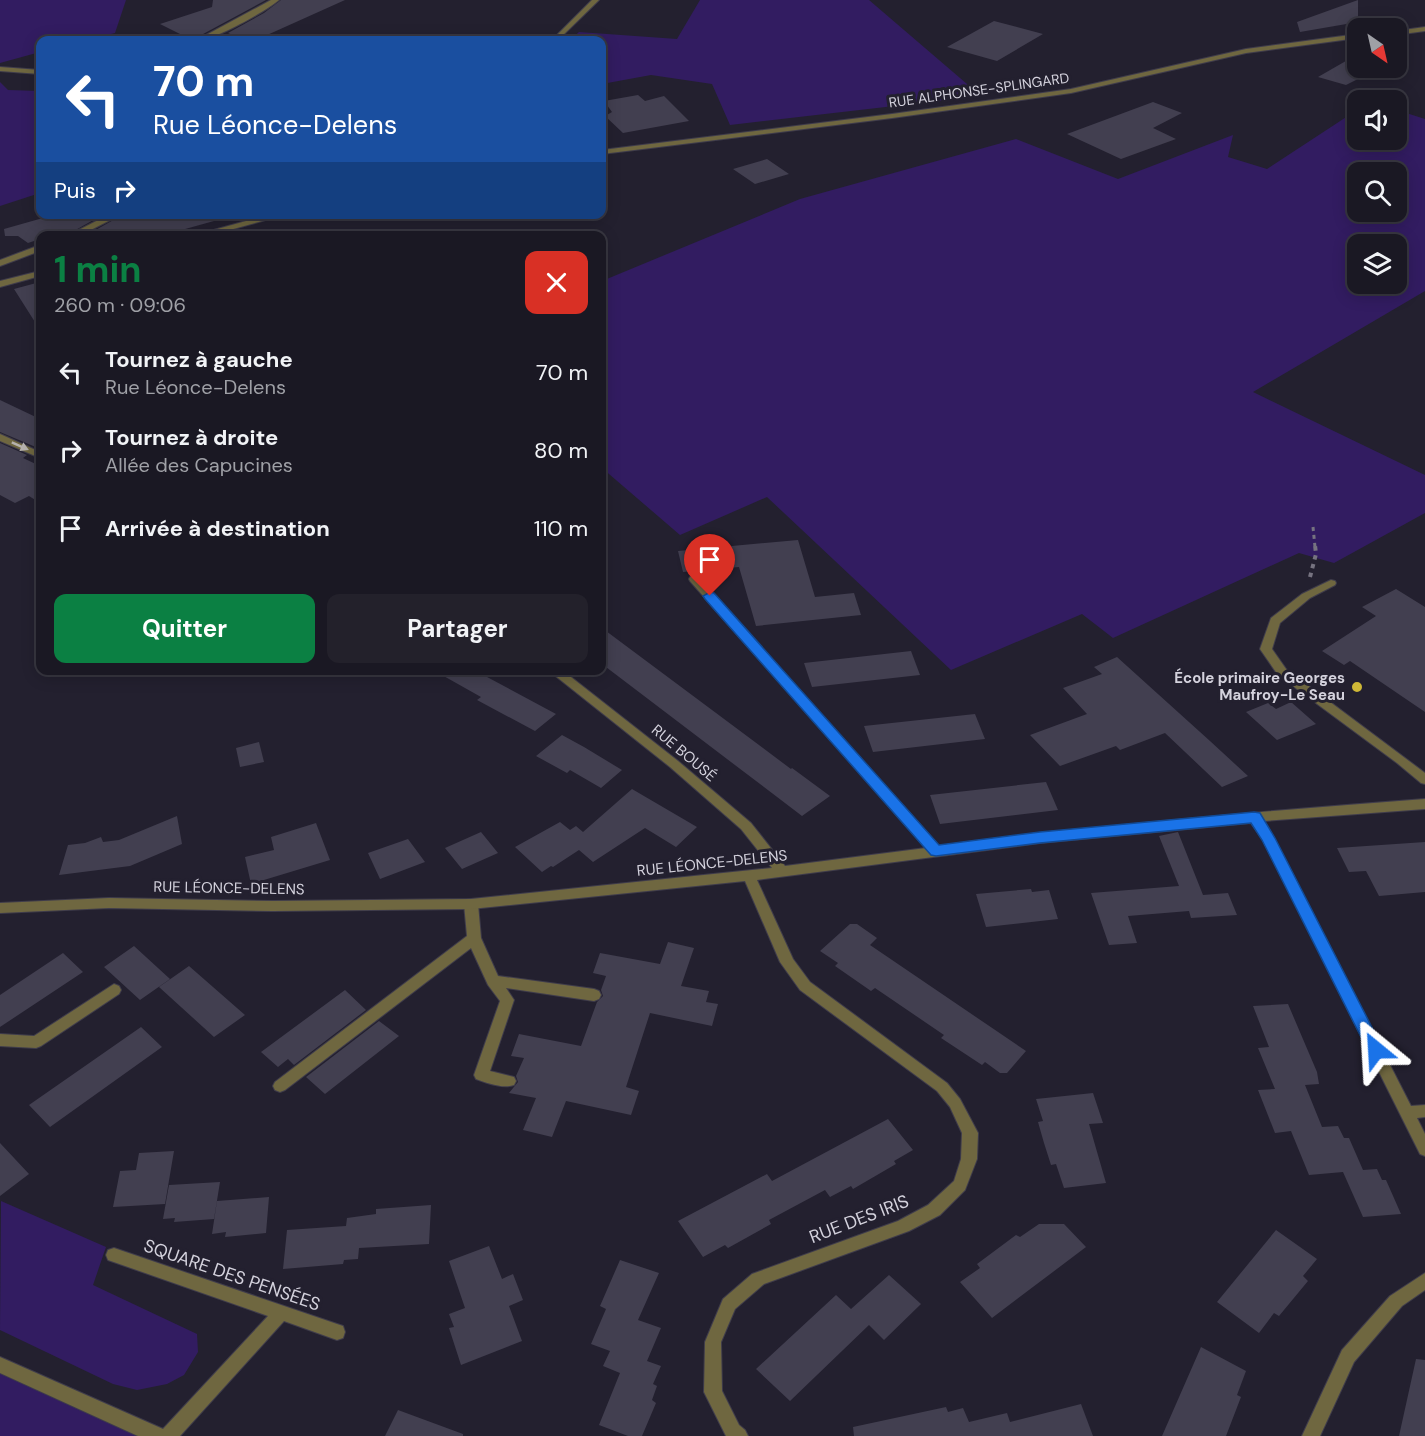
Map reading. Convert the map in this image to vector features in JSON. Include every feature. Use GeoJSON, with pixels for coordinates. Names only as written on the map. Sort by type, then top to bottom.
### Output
{"type":"FeatureCollection","features":[{"type":"Feature","properties":{"kind":"street"},"geometry":{"type":"LineString","coordinates":[[208,36],[276,0]]}},
{"type":"Feature","properties":{"kind":"street"},"geometry":{"type":"LineString","coordinates":[[559,36],[596,0]]}},
{"type":"Feature","properties":{"kind":"street"},"geometry":{"type":"LineString","coordinates":[[1407,31],[1425,29]]}},
{"type":"Feature","properties":{"kind":"street","name":"RUE ALPHONSE-SPLINGARD"},"geometry":{"type":"LineString","coordinates":[[606,151],[1071,91],[1246,51],[1347,37]]}},
{"type":"Feature","properties":{"kind":"street"},"geometry":{"type":"LineString","coordinates":[[0,69],[36,72]]}},
{"type":"Feature","properties":{"kind":"street"},"geometry":{"type":"LineString","coordinates":[[82,231],[107,219]]}},
{"type":"Feature","properties":{"kind":"street"},"geometry":{"type":"LineString","coordinates":[[216,231],[263,219]]}},
{"type":"Feature","properties":{"kind":"street"},"geometry":{"type":"LineString","coordinates":[[0,263],[36,250]]}},
{"type":"Feature","properties":{"kind":"street"},"geometry":{"type":"LineString","coordinates":[[0,284],[36,275]]}},
{"type":"Feature","properties":{"kind":"street"},"geometry":{"type":"LineString","coordinates":[[0,437],[36,453]]}},
{"type":"Feature","properties":{"kind":"street"},"geometry":{"type":"LineString","coordinates":[[694,579],[936,851]]}},
{"type":"Feature","properties":{"kind":"street"},"geometry":{"type":"LineString","coordinates":[[1332,583],[1306,596],[1275,621],[1266,649],[1282,672],[1425,780]]}},
{"type":"Feature","properties":{"kind":"street","name":"RUE BOUSÉ"},"geometry":{"type":"LineString","coordinates":[[560,675],[674,764],[746,826],[782,872]]}},
{"type":"Feature","properties":{"kind":"street","name":"RUE LÉONCE-DELENS"},"geometry":{"type":"LineString","coordinates":[[0,908],[109,903],[273,906],[471,904],[749,876],[1040,837],[1425,804]]}},
{"type":"Feature","properties":{"kind":"street"},"geometry":{"type":"LineString","coordinates":[[1254,817],[1268,838],[1425,1149]]}},
{"type":"Feature","properties":{"kind":"street","name":"RUE DES IRIS"},"geometry":{"type":"LineString","coordinates":[[739,1436],[733,1431],[713,1392],[712,1342],[729,1304],[758,1280],[903,1226],[934,1210],[960,1185],[969,1159],[970,1141],[970,1133],[956,1103],[942,1087],[806,986],[787,962],[749,876]]}},
{"type":"Feature","properties":{"kind":"street"},"geometry":{"type":"LineString","coordinates":[[471,904],[474,938],[493,981],[507,1000],[481,1076],[509,1081]]}},
{"type":"Feature","properties":{"kind":"street"},"geometry":{"type":"LineString","coordinates":[[280,1086],[474,938]]}},
{"type":"Feature","properties":{"kind":"street"},"geometry":{"type":"LineString","coordinates":[[493,981],[594,995]]}},
{"type":"Feature","properties":{"kind":"street"},"geometry":{"type":"LineString","coordinates":[[0,1040],[36,1042],[114,990]]}},
{"type":"Feature","properties":{"kind":"street"},"geometry":{"type":"LineString","coordinates":[[1408,1113],[1425,1111]]}},
{"type":"Feature","properties":{"kind":"street","name":"SQUARE DES PENSÉES"},"geometry":{"type":"LineString","coordinates":[[114,1255],[337,1332]]}},
{"type":"Feature","properties":{"kind":"street"},"geometry":{"type":"LineString","coordinates":[[1311,1436],[1348,1356],[1396,1301],[1425,1281]]}},
{"type":"Feature","properties":{"kind":"street"},"geometry":{"type":"LineString","coordinates":[[168,1436],[280,1314]]}},
{"type":"Feature","properties":{"kind":"street"},"geometry":{"type":"LineString","coordinates":[[0,1365],[158,1436]]}},
{"type":"Feature","properties":{"kind":"path"},"geometry":{"type":"LineString","coordinates":[[1306,596],[1316,554],[1313,527]]}},
{"type":"Feature","properties":{"kind":"shaded area"},"geometry":{"type":"Polygon","coordinates":[[[0,0],[126,0],[115,33],[103,36],[36,36],[36,53],[0,63],[0,0]]]}},
{"type":"Feature","properties":{"kind":"shaded area"},"geometry":{"type":"Polygon","coordinates":[[[700,0],[869,0],[981,96],[730,125],[712,84],[651,75],[606,83],[606,36],[574,36],[579,32],[677,39],[700,0]]]}},
{"type":"Feature","properties":{"kind":"shaded area"},"geometry":{"type":"Polygon","coordinates":[[[0,82],[8,90],[36,91],[36,194],[0,206],[0,82]]]}},
{"type":"Feature","properties":{"kind":"shaded area"},"geometry":{"type":"Polygon","coordinates":[[[1407,113],[1425,119],[1425,291],[1253,392],[1425,475],[1425,513],[1334,563],[1299,553],[1113,638],[1082,614],[951,670],[767,497],[680,535],[606,471],[606,279],[800,199],[1016,139],[1118,179],[1233,135],[1228,157],[1267,169],[1347,117],[1347,150],[1407,150],[1407,113]]]}},
{"type":"Feature","properties":{"kind":"shaded area"},"geometry":{"type":"Polygon","coordinates":[[[1,1201],[106,1247],[93,1285],[197,1334],[198,1352],[184,1375],[167,1384],[137,1390],[113,1384],[0,1330],[1,1201]]]}},
{"type":"Feature","properties":{"kind":"shaded area"},"geometry":{"type":"Polygon","coordinates":[[[0,1373],[76,1408],[152,1436],[0,1436],[0,1373]]]}},
{"type":"Feature","properties":{"kind":"building"},"geometry":{"type":"Polygon","coordinates":[[[213,0],[266,0],[199,36],[184,36],[160,24],[212,7],[213,0]]]}},
{"type":"Feature","properties":{"kind":"building"},"geometry":{"type":"Polygon","coordinates":[[[281,0],[345,0],[265,36],[235,36],[228,33],[264,13],[281,0]]]}},
{"type":"Feature","properties":{"kind":"building"},"geometry":{"type":"Polygon","coordinates":[[[1358,0],[1358,18],[1347,18],[1347,24],[1300,32],[1297,22],[1358,0]]]}},
{"type":"Feature","properties":{"kind":"building"},"geometry":{"type":"Polygon","coordinates":[[[994,21],[1043,34],[997,61],[947,47],[994,21]]]}},
{"type":"Feature","properties":{"kind":"building"},"geometry":{"type":"Polygon","coordinates":[[[1347,60],[1347,78],[1358,79],[1346,85],[1318,77],[1347,60]]]}},
{"type":"Feature","properties":{"kind":"building"},"geometry":{"type":"Polygon","coordinates":[[[638,95],[645,101],[664,96],[689,121],[623,133],[606,117],[612,112],[606,101],[638,95]]]}},
{"type":"Feature","properties":{"kind":"building"},"geometry":{"type":"Polygon","coordinates":[[[1153,102],[1182,113],[1153,128],[1176,139],[1121,159],[1067,134],[1153,102]]]}},
{"type":"Feature","properties":{"kind":"building"},"geometry":{"type":"Polygon","coordinates":[[[767,159],[789,174],[755,184],[733,169],[767,159]]]}},
{"type":"Feature","properties":{"kind":"building"},"geometry":{"type":"Polygon","coordinates":[[[39,219],[95,219],[74,231],[36,231],[36,240],[28,243],[18,236],[5,236],[4,229],[39,219]]]}},
{"type":"Feature","properties":{"kind":"building"},"geometry":{"type":"Polygon","coordinates":[[[115,219],[214,219],[214,221],[178,231],[94,231],[115,219]]]}},
{"type":"Feature","properties":{"kind":"building"},"geometry":{"type":"Polygon","coordinates":[[[36,283],[36,324],[14,289],[36,283]]]}},
{"type":"Feature","properties":{"kind":"building"},"geometry":{"type":"Polygon","coordinates":[[[0,400],[36,417],[36,447],[0,432],[0,400]]]}},
{"type":"Feature","properties":{"kind":"building"},"geometry":{"type":"Polygon","coordinates":[[[0,443],[27,455],[23,458],[36,464],[36,500],[29,496],[15,503],[0,495],[0,443]]]}},
{"type":"Feature","properties":{"kind":"building"},"geometry":{"type":"Polygon","coordinates":[[[798,540],[815,597],[854,593],[861,615],[756,626],[739,567],[683,572],[678,551],[798,540]]]}},
{"type":"Feature","properties":{"kind":"building"},"geometry":{"type":"Polygon","coordinates":[[[1396,589],[1425,607],[1425,712],[1350,661],[1344,665],[1322,651],[1376,616],[1362,607],[1396,589]]]}},
{"type":"Feature","properties":{"kind":"building"},"geometry":{"type":"Polygon","coordinates":[[[606,631],[830,796],[802,816],[606,667],[606,631]]]}},
{"type":"Feature","properties":{"kind":"building"},"geometry":{"type":"Polygon","coordinates":[[[911,651],[920,675],[812,687],[804,663],[911,651]]]}},
{"type":"Feature","properties":{"kind":"building"},"geometry":{"type":"Polygon","coordinates":[[[1117,657],[1248,776],[1222,787],[1165,733],[1120,750],[1116,746],[1060,766],[1030,735],[1087,714],[1063,688],[1102,674],[1094,667],[1117,657]]]}},
{"type":"Feature","properties":{"kind":"building"},"geometry":{"type":"Polygon","coordinates":[[[442,675],[483,675],[556,714],[535,731],[477,700],[481,697],[442,675]]]}},
{"type":"Feature","properties":{"kind":"building"},"geometry":{"type":"Polygon","coordinates":[[[1291,702],[1316,724],[1277,740],[1246,712],[1268,703],[1276,709],[1291,702]]]}},
{"type":"Feature","properties":{"kind":"building"},"geometry":{"type":"Polygon","coordinates":[[[975,714],[985,739],[873,752],[864,726],[975,714]]]}},
{"type":"Feature","properties":{"kind":"building"},"geometry":{"type":"Polygon","coordinates":[[[562,735],[622,770],[601,788],[570,770],[567,773],[536,756],[562,735]]]}},
{"type":"Feature","properties":{"kind":"building"},"geometry":{"type":"Polygon","coordinates":[[[259,742],[264,762],[240,767],[236,748],[259,742]]]}},
{"type":"Feature","properties":{"kind":"building"},"geometry":{"type":"Polygon","coordinates":[[[1046,782],[1058,810],[940,824],[930,795],[1046,782]]]}},
{"type":"Feature","properties":{"kind":"building"},"geometry":{"type":"Polygon","coordinates":[[[632,789],[697,827],[676,847],[645,828],[593,862],[579,850],[542,872],[515,847],[560,822],[570,830],[576,826],[583,832],[632,789]]]}},
{"type":"Feature","properties":{"kind":"building"},"geometry":{"type":"Polygon","coordinates":[[[177,816],[182,844],[130,866],[59,875],[68,845],[85,843],[101,837],[103,842],[119,840],[177,816]]]}},
{"type":"Feature","properties":{"kind":"building"},"geometry":{"type":"Polygon","coordinates":[[[316,823],[330,860],[251,884],[245,857],[274,850],[271,837],[316,823]]]}},
{"type":"Feature","properties":{"kind":"building"},"geometry":{"type":"Polygon","coordinates":[[[481,832],[498,853],[462,869],[445,848],[481,832]]]}},
{"type":"Feature","properties":{"kind":"building"},"geometry":{"type":"Polygon","coordinates":[[[1178,832],[1203,895],[1228,893],[1237,915],[1191,918],[1189,911],[1128,916],[1137,943],[1109,945],[1091,893],[1179,886],[1159,836],[1178,832]]]}},
{"type":"Feature","properties":{"kind":"building"},"geometry":{"type":"Polygon","coordinates":[[[408,839],[425,862],[380,879],[368,853],[408,839]]]}},
{"type":"Feature","properties":{"kind":"building"},"geometry":{"type":"Polygon","coordinates":[[[1425,842],[1425,892],[1379,896],[1366,871],[1349,872],[1337,848],[1425,842]]]}},
{"type":"Feature","properties":{"kind":"building"},"geometry":{"type":"Polygon","coordinates":[[[1031,889],[1032,892],[1049,890],[1058,919],[986,927],[976,894],[1031,889]]]}},
{"type":"Feature","properties":{"kind":"building"},"geometry":{"type":"Polygon","coordinates":[[[850,924],[857,924],[877,938],[870,945],[1026,1051],[1007,1073],[1000,1073],[985,1062],[982,1065],[941,1038],[944,1035],[875,988],[871,991],[835,966],[838,963],[820,951],[850,924]]]}},
{"type":"Feature","properties":{"kind":"building"},"geometry":{"type":"Polygon","coordinates":[[[668,942],[694,948],[681,986],[709,991],[706,1002],[718,1004],[712,1026],[650,1013],[626,1087],[639,1091],[631,1115],[566,1101],[552,1137],[523,1130],[536,1098],[509,1093],[518,1082],[516,1076],[524,1058],[511,1056],[519,1034],[581,1046],[597,1002],[603,996],[601,990],[606,976],[593,973],[600,953],[660,964],[668,942]]]}},
{"type":"Feature","properties":{"kind":"building"},"geometry":{"type":"Polygon","coordinates":[[[134,946],[170,979],[140,1000],[104,967],[134,946]]]}},
{"type":"Feature","properties":{"kind":"building"},"geometry":{"type":"Polygon","coordinates":[[[63,953],[83,972],[0,1027],[0,995],[63,953]]]}},
{"type":"Feature","properties":{"kind":"building"},"geometry":{"type":"Polygon","coordinates":[[[189,966],[245,1015],[214,1037],[159,987],[189,966]]]}},
{"type":"Feature","properties":{"kind":"building"},"geometry":{"type":"Polygon","coordinates":[[[345,990],[366,1010],[294,1065],[288,1059],[278,1067],[261,1052],[345,990]]]}},
{"type":"Feature","properties":{"kind":"building"},"geometry":{"type":"Polygon","coordinates":[[[1288,1004],[1317,1072],[1319,1084],[1305,1085],[1322,1127],[1338,1126],[1344,1138],[1349,1138],[1363,1170],[1377,1169],[1382,1180],[1386,1180],[1401,1214],[1363,1217],[1343,1172],[1309,1175],[1291,1131],[1275,1133],[1258,1090],[1275,1089],[1258,1048],[1269,1047],[1253,1006],[1288,1004]]]}},
{"type":"Feature","properties":{"kind":"building"},"geometry":{"type":"Polygon","coordinates":[[[379,1021],[399,1036],[325,1094],[306,1077],[379,1021]]]}},
{"type":"Feature","properties":{"kind":"building"},"geometry":{"type":"Polygon","coordinates":[[[141,1027],[162,1047],[50,1127],[29,1105],[141,1027]]]}},
{"type":"Feature","properties":{"kind":"building"},"geometry":{"type":"Polygon","coordinates":[[[1093,1093],[1103,1123],[1089,1124],[1106,1183],[1064,1188],[1056,1164],[1051,1165],[1044,1143],[1038,1122],[1043,1121],[1036,1099],[1093,1093]]]}},
{"type":"Feature","properties":{"kind":"building"},"geometry":{"type":"Polygon","coordinates":[[[888,1119],[913,1150],[894,1161],[896,1164],[853,1189],[851,1186],[830,1197],[825,1190],[769,1220],[771,1224],[728,1248],[725,1245],[703,1257],[678,1221],[767,1174],[772,1181],[888,1119]]]}},
{"type":"Feature","properties":{"kind":"building"},"geometry":{"type":"Polygon","coordinates":[[[0,1143],[29,1174],[0,1196],[0,1143]]]}},
{"type":"Feature","properties":{"kind":"building"},"geometry":{"type":"Polygon","coordinates":[[[174,1151],[165,1204],[113,1207],[120,1171],[136,1170],[139,1153],[174,1151]]]}},
{"type":"Feature","properties":{"kind":"building"},"geometry":{"type":"Polygon","coordinates":[[[220,1182],[214,1219],[174,1222],[175,1218],[163,1219],[169,1185],[220,1182]]]}},
{"type":"Feature","properties":{"kind":"building"},"geometry":{"type":"Polygon","coordinates":[[[269,1197],[266,1233],[225,1237],[226,1232],[212,1234],[217,1201],[269,1197]]]}},
{"type":"Feature","properties":{"kind":"building"},"geometry":{"type":"Polygon","coordinates":[[[431,1205],[429,1244],[359,1248],[358,1259],[344,1260],[343,1264],[283,1269],[287,1230],[346,1226],[347,1218],[376,1214],[376,1209],[431,1205]]]}},
{"type":"Feature","properties":{"kind":"building"},"geometry":{"type":"Polygon","coordinates":[[[1039,1224],[1064,1224],[1086,1247],[992,1318],[960,1282],[980,1268],[977,1264],[1016,1235],[1020,1237],[1039,1224]]]}},
{"type":"Feature","properties":{"kind":"building"},"geometry":{"type":"Polygon","coordinates":[[[1276,1230],[1317,1259],[1303,1276],[1308,1281],[1279,1316],[1274,1313],[1259,1333],[1217,1302],[1276,1230]]]}},
{"type":"Feature","properties":{"kind":"building"},"geometry":{"type":"Polygon","coordinates":[[[489,1246],[502,1279],[513,1274],[523,1300],[509,1306],[522,1341],[461,1365],[449,1328],[454,1327],[449,1314],[465,1308],[449,1261],[489,1246]]]}},
{"type":"Feature","properties":{"kind":"building"},"geometry":{"type":"Polygon","coordinates":[[[620,1260],[659,1273],[638,1320],[661,1328],[647,1361],[661,1366],[653,1384],[657,1386],[652,1400],[656,1403],[642,1436],[628,1436],[599,1425],[620,1373],[603,1366],[610,1351],[591,1344],[606,1309],[600,1306],[620,1260]]]}},
{"type":"Feature","properties":{"kind":"building"},"geometry":{"type":"Polygon","coordinates":[[[889,1275],[921,1304],[884,1340],[869,1325],[790,1401],[756,1369],[836,1295],[851,1309],[889,1275]]]}},
{"type":"Feature","properties":{"kind":"building"},"geometry":{"type":"Polygon","coordinates":[[[1201,1347],[1246,1371],[1237,1395],[1241,1397],[1226,1436],[1162,1436],[1201,1347]]]}},
{"type":"Feature","properties":{"kind":"building"},"geometry":{"type":"Polygon","coordinates":[[[1416,1359],[1425,1360],[1425,1436],[1399,1436],[1416,1359]]]}},
{"type":"Feature","properties":{"kind":"building"},"geometry":{"type":"Polygon","coordinates":[[[1081,1404],[1093,1436],[854,1436],[853,1427],[946,1407],[948,1412],[963,1408],[969,1422],[1007,1413],[1010,1422],[1081,1404]]]}},
{"type":"Feature","properties":{"kind":"building"},"geometry":{"type":"Polygon","coordinates":[[[398,1410],[463,1434],[463,1436],[385,1436],[398,1410]]]}},
{"type":"Feature","properties":{"kind":"place","name":"École primaire Georges Maufroy-Le Seau"},"geometry":{"type":"Point","coordinates":[1357,687]}},
{"type":"Feature","properties":{"kind":"route"},"geometry":{"type":"LineString","coordinates":[[710,596],[936,851],[1040,837],[1254,817],[1268,838],[1376,1050]]}}]}
